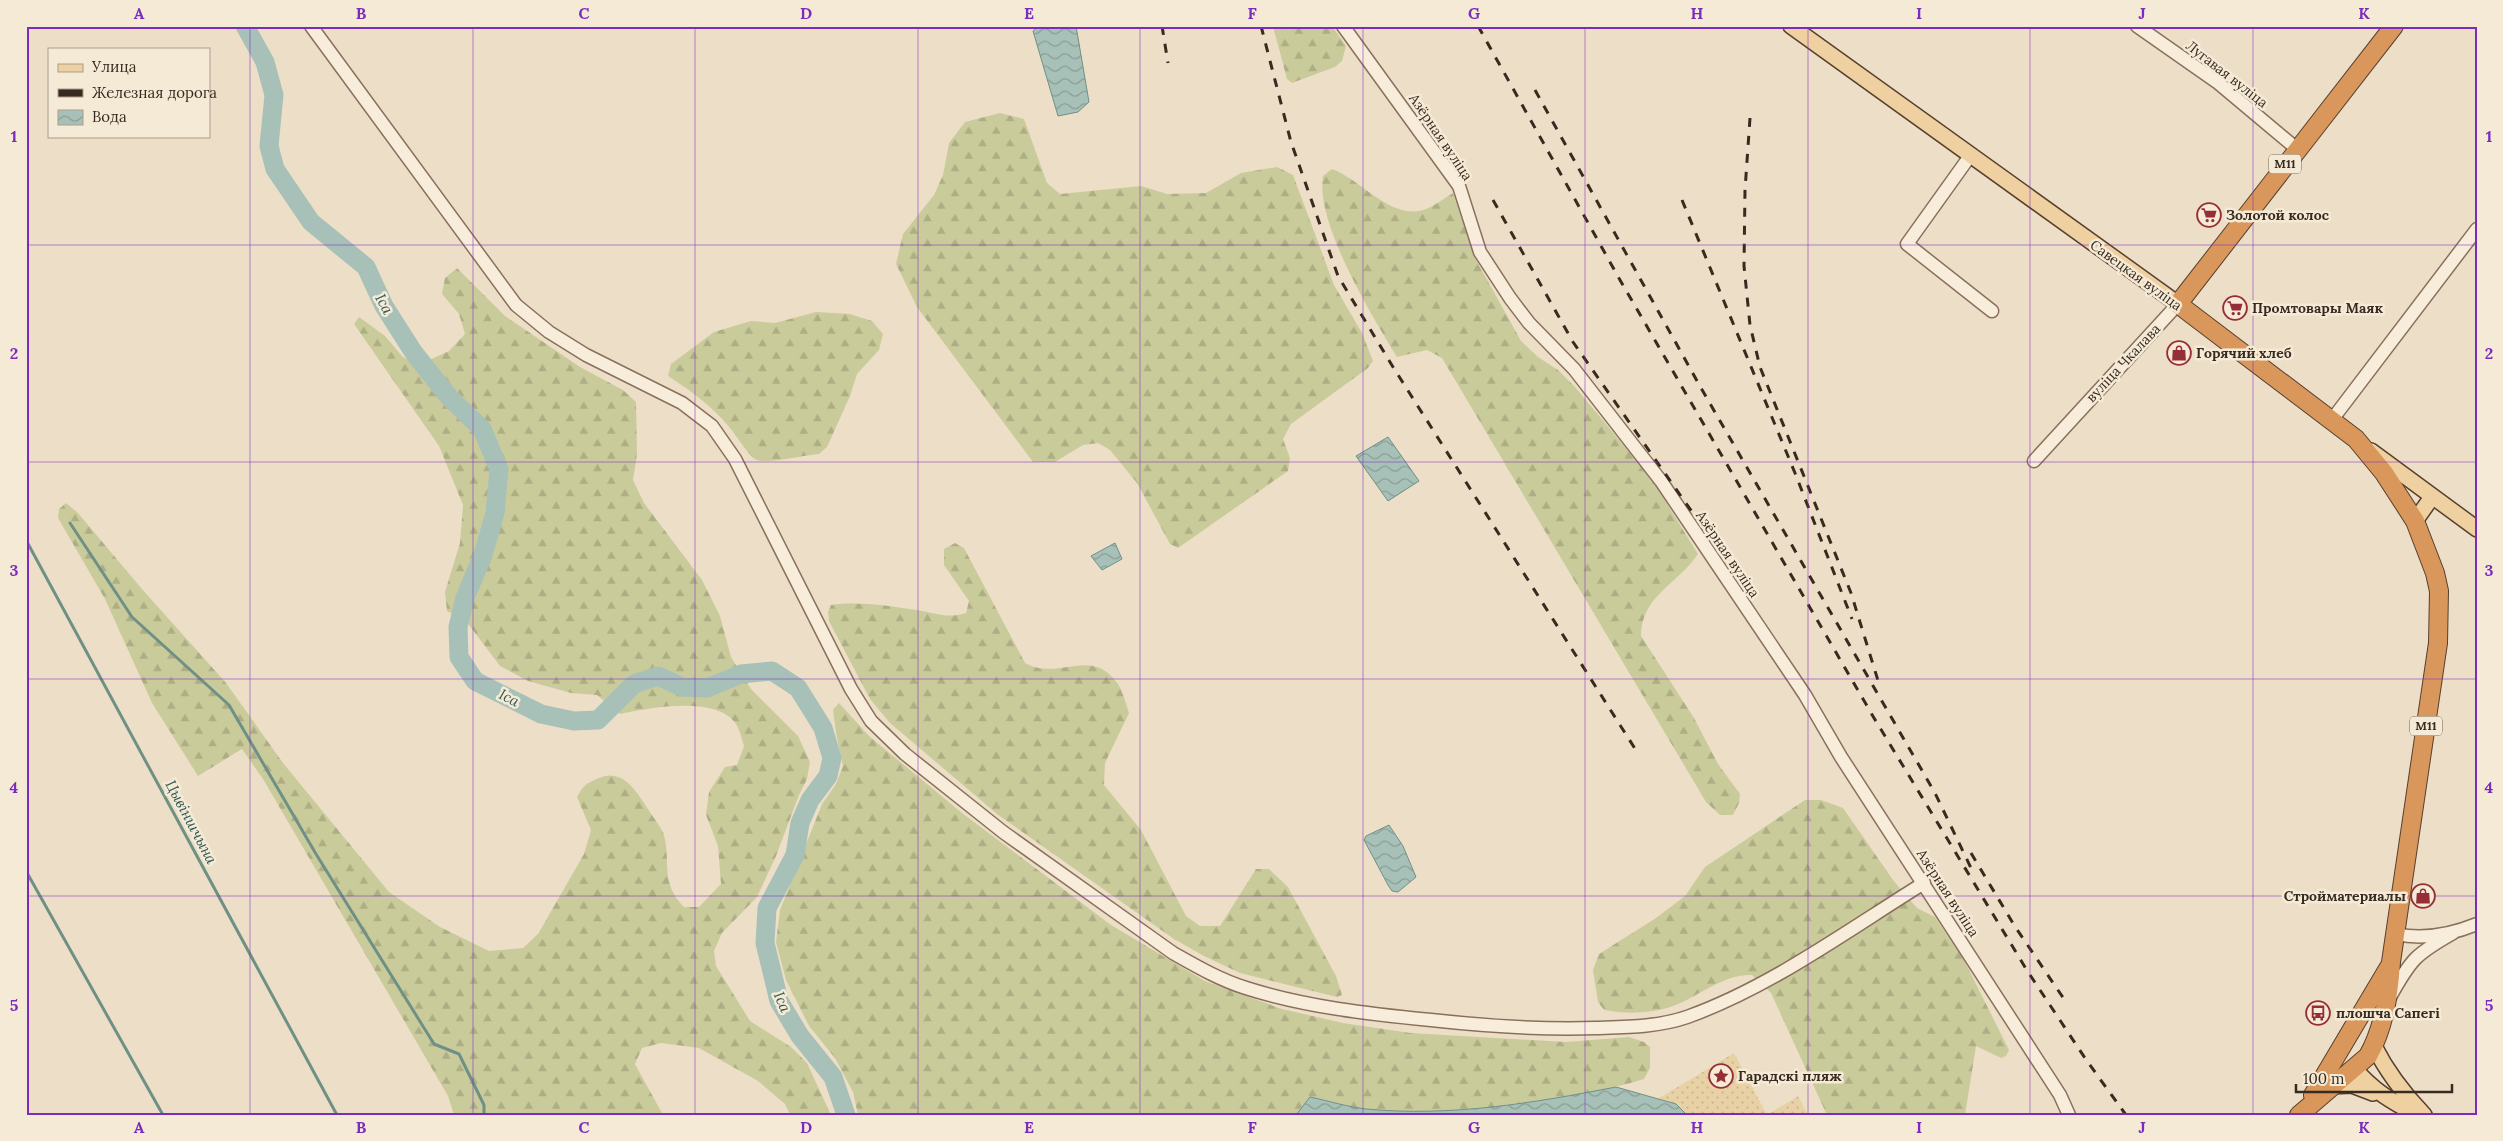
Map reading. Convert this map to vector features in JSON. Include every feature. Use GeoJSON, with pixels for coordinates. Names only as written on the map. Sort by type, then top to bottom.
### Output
{"type":"FeatureCollection","features":[{"type":"Feature","properties":{"kind":"highway","name":"вуліца Чкалава"},"geometry":{"type":"LineString","coordinates":[[2178,304],[2394,26]]}},
{"type":"Feature","properties":{"kind":"highway","name":"Савецкая вуліца"},"geometry":{"type":"LineString","coordinates":[[2178,304],[2356,439]]}},
{"type":"Feature","properties":{"kind":"highway","name":"М11"},"geometry":{"type":"LineString","coordinates":[[2303,1110],[2330,1086],[2355,1069],[2368,1056],[2374,1046],[2388,1000],[2391,962],[2439,622],[2439,591],[2436,573],[2415,521],[2384,473],[2356,439]]}},
{"type":"Feature","properties":{"kind":"highway","name":"М11"},"geometry":{"type":"LineString","coordinates":[[2303,1110],[2391,962]]}},
{"type":"Feature","properties":{"kind":"highway"},"geometry":{"type":"LineString","coordinates":[[2346,1035],[2358,1032],[2363,1034],[2374,1046]]}},
{"type":"Feature","properties":{"kind":"highway"},"geometry":{"type":"LineString","coordinates":[[2338,1052],[2355,1069]]}},
{"type":"Feature","properties":{"kind":"main road","name":"Савецкая вуліца"},"geometry":{"type":"LineString","coordinates":[[1791,26],[2178,304]]}},
{"type":"Feature","properties":{"kind":"main road","name":"Савецкая вуліца"},"geometry":{"type":"LineString","coordinates":[[2356,439],[2432,498],[2476,526]]}},
{"type":"Feature","properties":{"kind":"main road"},"geometry":{"type":"LineString","coordinates":[[2415,521],[2432,498]]}},
{"type":"Feature","properties":{"kind":"main road"},"geometry":{"type":"LineString","coordinates":[[2374,1046],[2386,1069],[2407,1097],[2424,1115]]}},
{"type":"Feature","properties":{"kind":"main road"},"geometry":{"type":"LineString","coordinates":[[2355,1069],[2370,1087],[2388,1100]]}},
{"type":"Feature","properties":{"kind":"main road"},"geometry":{"type":"LineString","coordinates":[[2330,1086],[2352,1085],[2417,1115]]}},
{"type":"Feature","properties":{"kind":"street"},"geometry":{"type":"LineString","coordinates":[[311,26],[516,304],[549,332],[586,355],[682,403],[712,426],[735,460],[851,689],[871,721],[905,754],[1003,832],[1173,953],[1202,969],[1245,987],[1315,1006],[1382,1016],[1512,1028],[1562,1030],[1638,1027],[1684,1018],[1751,990],[1924,883]]}},
{"type":"Feature","properties":{"kind":"street","name":"Азёрная вуліца"},"geometry":{"type":"LineString","coordinates":[[1343,26],[1459,186],[1480,252],[1510,298],[1529,323],[1574,369],[1661,481],[1805,696],[1841,757],[2060,1095],[2069,1115]]}},
{"type":"Feature","properties":{"kind":"street","name":"Лугавая вуліца"},"geometry":{"type":"LineString","coordinates":[[2137,26],[2217,82],[2297,149]]}},
{"type":"Feature","properties":{"kind":"street"},"geometry":{"type":"LineString","coordinates":[[1970,156],[1907,244],[1992,312]]}},
{"type":"Feature","properties":{"kind":"street"},"geometry":{"type":"LineString","coordinates":[[2331,421],[2477,229]]}},
{"type":"Feature","properties":{"kind":"street","name":"вуліца Чкалава"},"geometry":{"type":"LineString","coordinates":[[2034,461],[2178,304]]}},
{"type":"Feature","properties":{"kind":"street"},"geometry":{"type":"LineString","coordinates":[[2388,1000],[2410,963],[2420,952],[2453,933],[2477,924]]}},
{"type":"Feature","properties":{"kind":"street"},"geometry":{"type":"LineString","coordinates":[[2396,934],[2420,938],[2453,933]]}},
{"type":"Feature","properties":{"kind":"green space"},"geometry":{"type":"Polygon","coordinates":[[[1273,26],[1332,26],[1346,46],[1342,61],[1335,67],[1292,83],[1287,79],[1273,26]]]}},
{"type":"Feature","properties":{"kind":"green space"},"geometry":{"type":"Polygon","coordinates":[[[1000,113],[1024,119],[1047,183],[1060,194],[1141,186],[1167,194],[1206,193],[1241,173],[1277,167],[1293,175],[1334,285],[1362,333],[1373,361],[1368,368],[1291,424],[1283,439],[1290,458],[1288,471],[1178,548],[1170,544],[1137,483],[1110,450],[1098,443],[1083,445],[1055,462],[1033,462],[917,307],[896,264],[903,234],[934,195],[943,175],[949,143],[965,122],[1000,113]]]}},
{"type":"Feature","properties":{"kind":"green space"},"geometry":{"type":"Polygon","coordinates":[[[1332,169],[1353,180],[1385,203],[1407,211],[1419,211],[1428,208],[1453,193],[1475,258],[1521,341],[1538,357],[1558,370],[1575,387],[1651,478],[1698,554],[1662,591],[1647,610],[1641,636],[1694,718],[1718,764],[1740,794],[1739,803],[1733,815],[1720,815],[1706,802],[1442,358],[1427,350],[1397,357],[1360,294],[1336,243],[1323,196],[1323,176],[1332,169]]]}},
{"type":"Feature","properties":{"kind":"green space"},"geometry":{"type":"Polygon","coordinates":[[[457,268],[505,316],[580,367],[623,390],[636,402],[637,454],[633,480],[644,503],[702,580],[720,616],[731,657],[751,689],[798,736],[810,762],[807,779],[757,897],[722,933],[714,951],[716,966],[750,1021],[791,1047],[807,1063],[831,1115],[790,1115],[785,1104],[758,1081],[699,1048],[661,1043],[642,1048],[635,1064],[663,1115],[454,1115],[448,1096],[263,779],[242,749],[198,776],[152,703],[105,599],[58,518],[59,509],[66,503],[77,512],[142,589],[226,683],[283,763],[389,892],[440,927],[489,951],[523,948],[538,934],[584,854],[591,830],[577,797],[588,783],[608,776],[616,776],[623,779],[635,790],[660,826],[664,835],[669,881],[672,890],[684,907],[699,907],[721,884],[718,846],[706,815],[709,792],[725,767],[737,765],[744,746],[736,724],[726,715],[714,709],[698,707],[664,707],[620,714],[597,695],[571,693],[528,681],[500,666],[466,621],[447,611],[445,592],[460,543],[463,505],[439,446],[354,324],[359,317],[385,336],[402,356],[416,366],[449,351],[465,334],[459,314],[442,294],[445,278],[457,268]]]}},
{"type":"Feature","properties":{"kind":"green space"},"geometry":{"type":"Polygon","coordinates":[[[816,312],[850,314],[872,321],[883,334],[879,350],[857,374],[850,396],[827,447],[819,454],[778,460],[757,460],[709,406],[668,376],[671,364],[714,332],[751,321],[775,323],[816,312]]]}},
{"type":"Feature","properties":{"kind":"green space"},"geometry":{"type":"Polygon","coordinates":[[[955,543],[964,548],[1025,663],[1038,668],[1050,669],[1086,665],[1097,667],[1108,673],[1118,684],[1129,713],[1105,763],[1104,785],[1141,830],[1186,916],[1200,926],[1220,926],[1256,869],[1269,869],[1288,887],[1336,976],[1342,995],[1337,997],[1240,973],[1174,939],[997,814],[890,723],[870,699],[829,621],[828,612],[831,605],[863,604],[941,615],[966,613],[969,601],[944,565],[944,549],[955,543]]]}},
{"type":"Feature","properties":{"kind":"green space"},"geometry":{"type":"Polygon","coordinates":[[[839,703],[869,736],[962,813],[1111,925],[1205,981],[1282,1009],[1343,1023],[1411,1033],[1566,1042],[1629,1037],[1644,1042],[1650,1047],[1650,1068],[1644,1079],[1611,1088],[1542,1102],[1471,1110],[1436,1112],[1366,1109],[1310,1097],[1296,1115],[858,1115],[853,1092],[835,1058],[809,1026],[786,980],[776,942],[780,910],[822,804],[836,784],[843,766],[833,710],[839,703]]]}},
{"type":"Feature","properties":{"kind":"green space"},"geometry":{"type":"Polygon","coordinates":[[[1805,800],[1821,800],[1843,808],[1893,880],[1917,908],[1935,917],[1964,960],[2009,1050],[2006,1056],[2001,1058],[1976,1046],[1965,1115],[1827,1115],[1771,993],[1752,975],[1731,978],[1673,1006],[1656,1011],[1630,1013],[1604,1010],[1598,1002],[1593,970],[1599,954],[1656,918],[1685,896],[1705,867],[1805,800]]]}},
{"type":"Feature","properties":{"kind":"sand","name":"Гарадскі пляж"},"geometry":{"type":"Polygon","coordinates":[[[1734,1053],[1767,1115],[1687,1115],[1676,1104],[1656,1100],[1734,1053]]]}},
{"type":"Feature","properties":{"kind":"sand","name":"Гарадскі пляж"},"geometry":{"type":"Polygon","coordinates":[[[1798,1096],[1808,1115],[1767,1115],[1798,1096]]]}},
{"type":"Feature","properties":{"kind":"water"},"geometry":{"type":"Polygon","coordinates":[[[1039,26],[1076,26],[1089,102],[1078,112],[1058,116],[1033,31],[1039,26]]]}},
{"type":"Feature","properties":{"kind":"water"},"geometry":{"type":"Polygon","coordinates":[[[1388,437],[1419,481],[1388,501],[1356,456],[1388,437]]]}},
{"type":"Feature","properties":{"kind":"water"},"geometry":{"type":"Polygon","coordinates":[[[1115,543],[1122,559],[1102,570],[1091,556],[1115,543]]]}},
{"type":"Feature","properties":{"kind":"water"},"geometry":{"type":"Polygon","coordinates":[[[1389,825],[1403,846],[1416,877],[1398,892],[1392,891],[1388,885],[1364,840],[1366,836],[1389,825]]]}},
{"type":"Feature","properties":{"kind":"water"},"geometry":{"type":"Polygon","coordinates":[[[1616,1087],[1676,1104],[1687,1115],[1296,1115],[1310,1097],[1366,1109],[1398,1111],[1461,1110],[1523,1103],[1616,1087]]]}},
{"type":"Feature","properties":{"kind":"waterway","name":"Іса"},"geometry":{"type":"LineString","coordinates":[[245,26],[265,62],[274,95],[269,146],[275,169],[311,222],[366,267],[384,306],[414,353],[449,397],[482,429],[499,469],[495,513],[483,555],[465,598],[458,627],[459,657],[475,681],[541,714],[574,721],[598,720],[634,684],[658,676],[682,687],[707,688],[741,674],[772,671],[798,688],[823,728],[832,758],[828,776],[810,800],[800,823],[795,855],[767,908],[765,943],[779,1001],[800,1036],[833,1077],[846,1115]]}},
{"type":"Feature","properties":{"kind":"waterway"},"geometry":{"type":"LineString","coordinates":[[70,523],[132,617],[229,705],[316,854],[434,1044],[459,1054],[484,1105],[484,1115]]}},
{"type":"Feature","properties":{"kind":"waterway","name":"Цывіншчына"},"geometry":{"type":"LineString","coordinates":[[26,540],[337,1115]]}},
{"type":"Feature","properties":{"kind":"waterway"},"geometry":{"type":"LineString","coordinates":[[26,871],[163,1115]]}},
{"type":"Feature","properties":{"kind":"railway"},"geometry":{"type":"LineString","coordinates":[[1162,26],[1168,63]]}},
{"type":"Feature","properties":{"kind":"railway"},"geometry":{"type":"LineString","coordinates":[[1261,26],[1291,142],[1338,276],[1393,367],[1639,755]]}},
{"type":"Feature","properties":{"kind":"railway"},"geometry":{"type":"LineString","coordinates":[[1478,26],[1620,280],[1874,718],[2028,972],[2087,1061],[2126,1115]]}},
{"type":"Feature","properties":{"kind":"railway"},"geometry":{"type":"LineString","coordinates":[[1535,90],[1701,388],[1935,793],[1971,868]]}},
{"type":"Feature","properties":{"kind":"railway"},"geometry":{"type":"LineString","coordinates":[[1750,118],[1745,190],[1744,266],[1750,325],[1760,367],[1851,593],[1880,687]]}},
{"type":"Feature","properties":{"kind":"railway"},"geometry":{"type":"LineString","coordinates":[[1493,200],[1573,342],[1704,529],[1729,557]]}},
{"type":"Feature","properties":{"kind":"railway"},"geometry":{"type":"LineString","coordinates":[[1682,200],[1795,473],[1852,619]]}},
{"type":"Feature","properties":{"kind":"railway"},"geometry":{"type":"LineString","coordinates":[[1971,853],[2014,925],[2066,1002]]}},
{"type":"Feature","properties":{"kind":"place","name":"Золотой колос"},"geometry":{"type":"Point","coordinates":[2209,215]}},
{"type":"Feature","properties":{"kind":"place","name":"Промтовары Маяк"},"geometry":{"type":"Point","coordinates":[2235,308]}},
{"type":"Feature","properties":{"kind":"place","name":"Горячий хлеб"},"geometry":{"type":"Point","coordinates":[2179,353]}},
{"type":"Feature","properties":{"kind":"place","name":"Стройматериалы"},"geometry":{"type":"Point","coordinates":[2423,896]}},
{"type":"Feature","properties":{"kind":"place","name":"плошча Сапегі"},"geometry":{"type":"Point","coordinates":[2318,1013]}},
{"type":"Feature","properties":{"kind":"place","name":"Гарадскі пляж"},"geometry":{"type":"Point","coordinates":[1721,1076]}}]}
